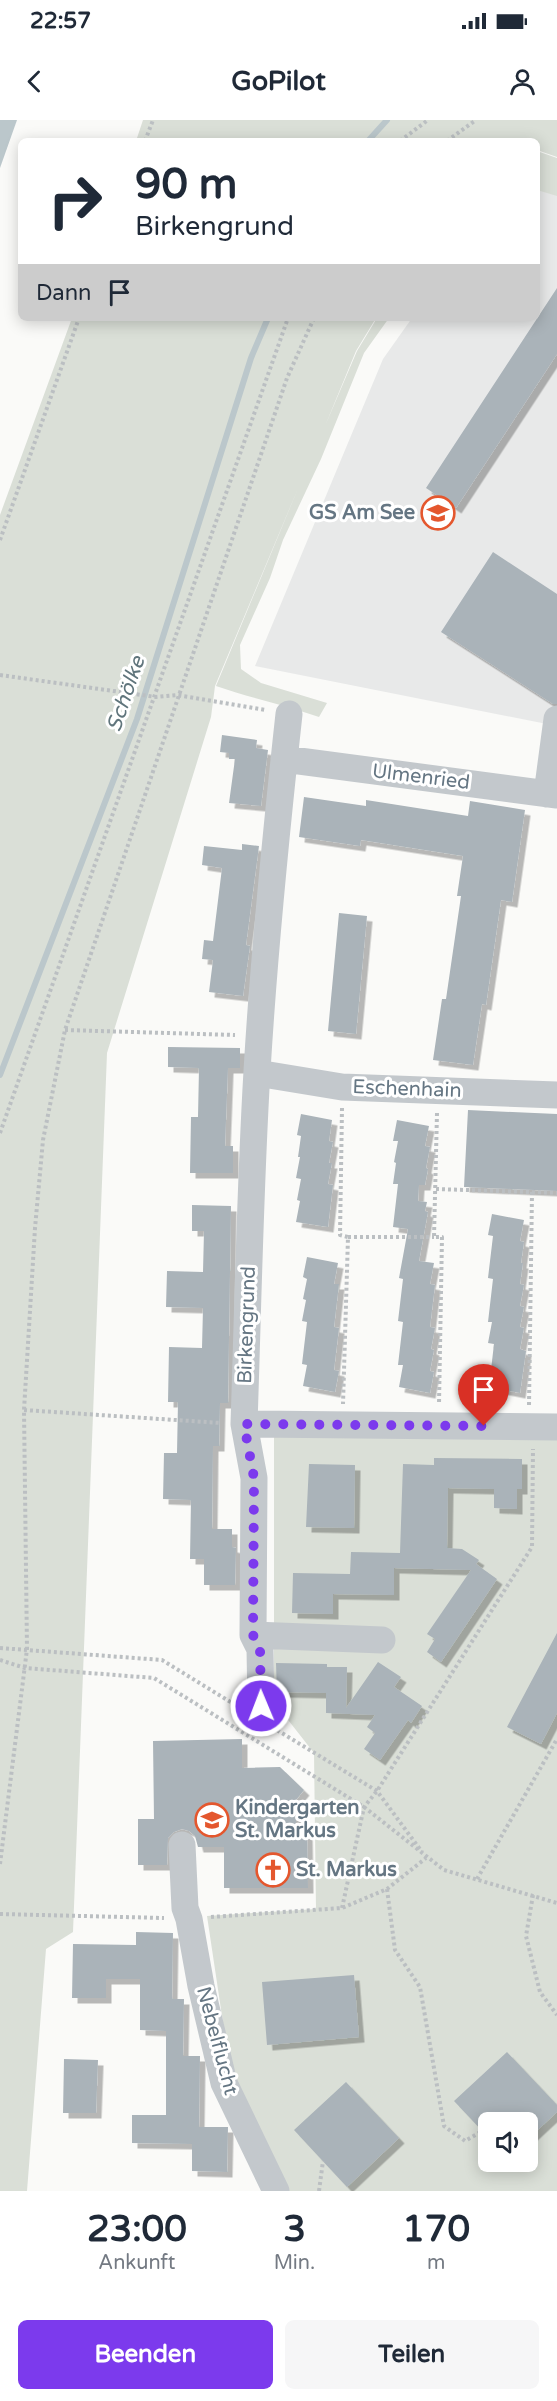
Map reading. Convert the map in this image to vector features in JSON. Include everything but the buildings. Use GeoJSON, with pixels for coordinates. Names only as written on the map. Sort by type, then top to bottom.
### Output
{"type":"FeatureCollection","features":[{"type":"Feature","properties":{"kind":"street"},"geometry":{"type":"LineString","coordinates":[[257,1073],[268,924],[289,714]]}},
{"type":"Feature","properties":{"kind":"street"},"geometry":{"type":"LineString","coordinates":[[552,794],[557,719]]}},
{"type":"Feature","properties":{"kind":"street","name":"Ulmenried"},"geometry":{"type":"LineString","coordinates":[[284,759],[552,794]]}},
{"type":"Feature","properties":{"kind":"street","name":"Eschenhain"},"geometry":{"type":"LineString","coordinates":[[257,1073],[342,1087],[557,1095]]}},
{"type":"Feature","properties":{"kind":"street","name":"Birkengrund"},"geometry":{"type":"LineString","coordinates":[[257,1073],[244,1424],[254,1478],[253,1635],[260,1648],[257,1713]]}},
{"type":"Feature","properties":{"kind":"street"},"geometry":{"type":"LineString","coordinates":[[244,1424],[540,1427]]}},
{"type":"Feature","properties":{"kind":"street"},"geometry":{"type":"LineString","coordinates":[[253,1635],[382,1640]]}},
{"type":"Feature","properties":{"kind":"street","name":"Nebelflucht"},"geometry":{"type":"LineString","coordinates":[[182,1845],[185,1908],[225,2083],[276,2191]]}},
{"type":"Feature","properties":{"kind":"path"},"geometry":{"type":"LineString","coordinates":[[147,138],[153,120]]}},
{"type":"Feature","properties":{"kind":"path"},"geometry":{"type":"LineString","coordinates":[[404,138],[428,120]]}},
{"type":"Feature","properties":{"kind":"path"},"geometry":{"type":"LineString","coordinates":[[451,138],[476,120]]}},
{"type":"Feature","properties":{"kind":"path"},"geometry":{"type":"LineString","coordinates":[[0,540],[79,321]]}},
{"type":"Feature","properties":{"kind":"path"},"geometry":{"type":"LineString","coordinates":[[0,1133],[287,321]]}},
{"type":"Feature","properties":{"kind":"path"},"geometry":{"type":"LineString","coordinates":[[0,1864],[27,1649],[24,1410],[35,1228],[43,1140],[65,1030],[177,695],[287,378],[313,321]]}},
{"type":"Feature","properties":{"kind":"path"},"geometry":{"type":"LineString","coordinates":[[0,675],[154,697],[177,695],[289,714]]}},
{"type":"Feature","properties":{"kind":"path"},"geometry":{"type":"LineString","coordinates":[[65,1030],[260,1035]]}},
{"type":"Feature","properties":{"kind":"path"},"geometry":{"type":"LineString","coordinates":[[342,1087],[340,1235],[348,1237],[442,1237],[439,1426]]}},
{"type":"Feature","properties":{"kind":"path"},"geometry":{"type":"LineString","coordinates":[[434,1237],[438,1089]]}},
{"type":"Feature","properties":{"kind":"path"},"geometry":{"type":"LineString","coordinates":[[436,1189],[557,1193]]}},
{"type":"Feature","properties":{"kind":"path"},"geometry":{"type":"LineString","coordinates":[[342,1908],[364,1807],[377,1791],[532,1547],[540,1427],[532,1192]]}},
{"type":"Feature","properties":{"kind":"path"},"geometry":{"type":"LineString","coordinates":[[342,1425],[348,1237]]}},
{"type":"Feature","properties":{"kind":"path"},"geometry":{"type":"LineString","coordinates":[[24,1410],[244,1424]]}},
{"type":"Feature","properties":{"kind":"path"},"geometry":{"type":"LineString","coordinates":[[0,1648],[162,1660],[257,1713],[377,1791],[426,1858]]}},
{"type":"Feature","properties":{"kind":"path"},"geometry":{"type":"LineString","coordinates":[[0,1660],[25,1668],[154,1678],[364,1807],[444,1870],[557,1903]]}},
{"type":"Feature","properties":{"kind":"path"},"geometry":{"type":"LineString","coordinates":[[477,1879],[557,1739]]}},
{"type":"Feature","properties":{"kind":"path"},"geometry":{"type":"LineString","coordinates":[[0,1914],[189,1919],[342,1908],[387,1888],[426,1858]]}},
{"type":"Feature","properties":{"kind":"path"},"geometry":{"type":"LineString","coordinates":[[387,1888],[396,1950],[420,1988],[444,2127],[465,2141],[478,2133]]}},
{"type":"Feature","properties":{"kind":"path"},"geometry":{"type":"LineString","coordinates":[[533,1895],[526,1936],[540,1992],[557,2015]]}},
{"type":"Feature","properties":{"kind":"path"},"geometry":{"type":"LineString","coordinates":[[319,2191],[322,2161]]}},
{"type":"Feature","properties":{"kind":"shaded area"},"geometry":{"type":"Polygon","coordinates":[[[0,120],[17,120],[0,168],[0,120]]]}},
{"type":"Feature","properties":{"kind":"shaded area"},"geometry":{"type":"Polygon","coordinates":[[[143,120],[557,120],[557,157],[540,151],[540,138],[137,138],[143,120]]]}},
{"type":"Feature","properties":{"kind":"shaded area"},"geometry":{"type":"Polygon","coordinates":[[[540,152],[557,158],[557,196],[540,191],[540,152]]]}},
{"type":"Feature","properties":{"kind":"shaded area","name":"GS Am See"},"geometry":{"type":"Polygon","coordinates":[[[540,185],[557,187],[557,726],[255,666],[383,359],[410,321],[540,321],[540,185]]]}},
{"type":"Feature","properties":{"kind":"shaded area"},"geometry":{"type":"Polygon","coordinates":[[[71,321],[374,321],[356,351],[325,426],[357,351],[375,321],[387,321],[364,353],[321,459],[283,540],[270,578],[240,645],[241,669],[261,683],[327,703],[319,717],[216,686],[299,486],[215,686],[211,717],[107,1053],[73,1932],[46,1949],[27,2191],[0,2191],[0,515],[71,321]]]}},
{"type":"Feature","properties":{"kind":"shaded area"},"geometry":{"type":"Polygon","coordinates":[[[274,1435],[557,1436],[557,2191],[285,2191],[231,2076],[207,1916],[316,1909],[314,1753],[274,1702],[274,1435]]]}},
{"type":"Feature","properties":{"kind":"waterway","name":"Schölke"},"geometry":{"type":"LineString","coordinates":[[371,138],[387,120]]}},
{"type":"Feature","properties":{"kind":"waterway","name":"Schölke"},"geometry":{"type":"LineString","coordinates":[[0,1075],[137,719],[251,358],[267,321]]}},
{"type":"Feature","properties":{"kind":"place","name":"GS Am See"},"geometry":{"type":"Point","coordinates":[438,513]}},
{"type":"Feature","properties":{"kind":"place","name":"Kindergarten St. Markus"},"geometry":{"type":"Point","coordinates":[212,1820]}},
{"type":"Feature","properties":{"kind":"place","name":"St. Markus"},"geometry":{"type":"Point","coordinates":[273,1870]}},
{"type":"Feature","properties":{"kind":"route"},"geometry":{"type":"LineString","coordinates":[[261,1706],[260,1648],[253,1635],[254,1478],[244,1424],[484,1426]]}}]}
